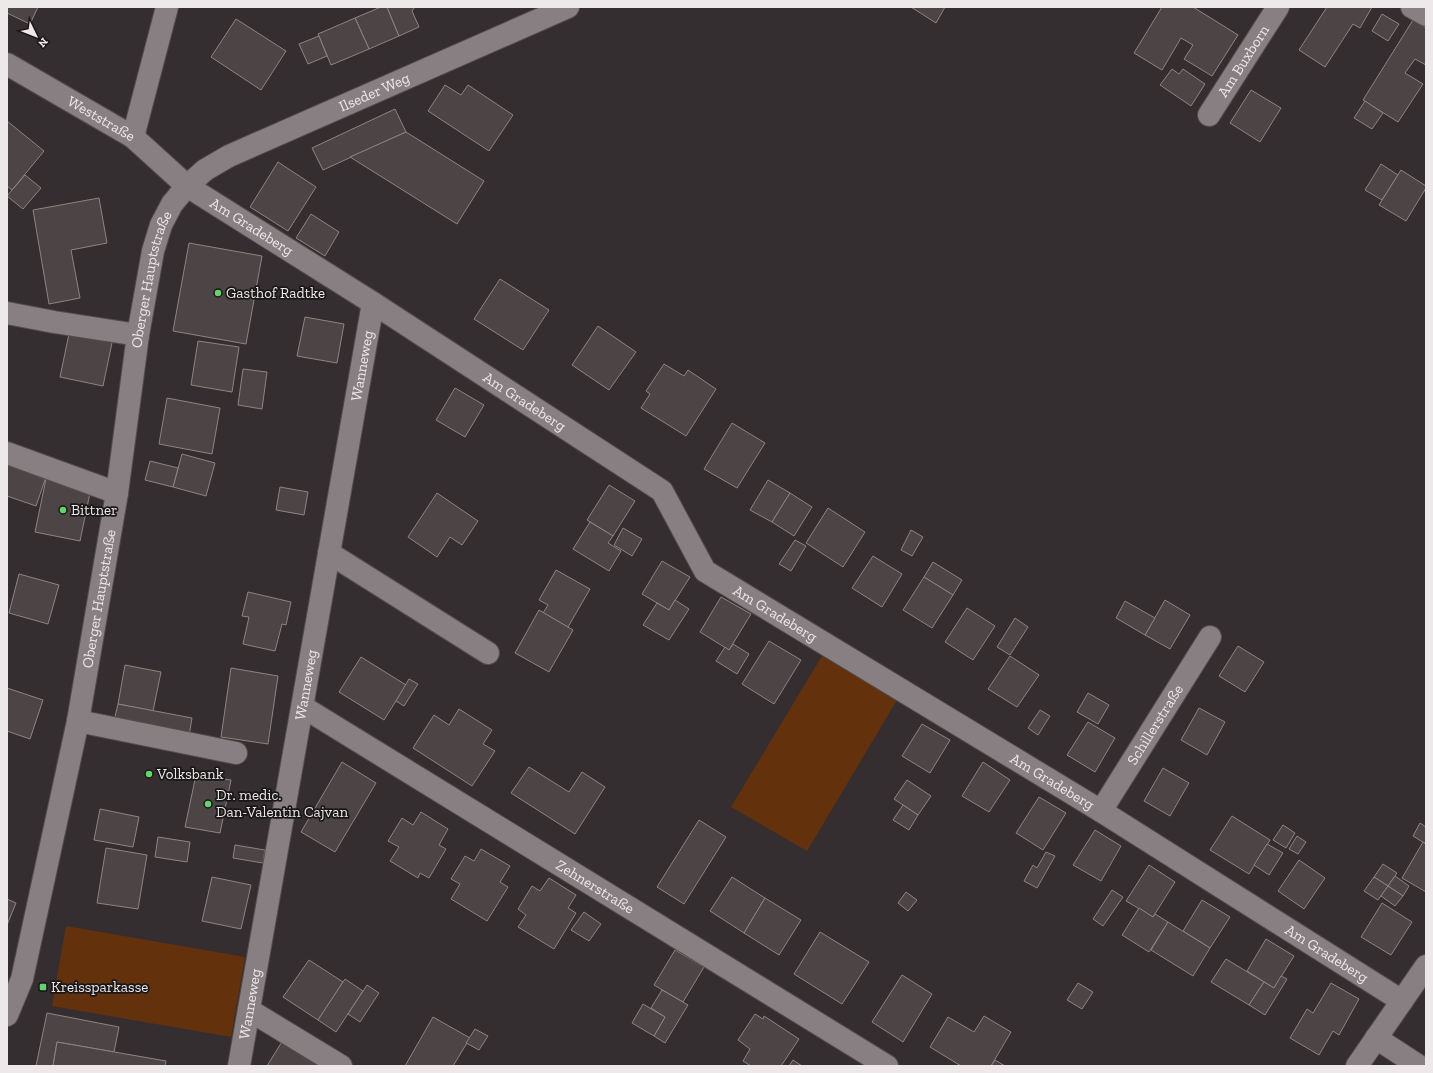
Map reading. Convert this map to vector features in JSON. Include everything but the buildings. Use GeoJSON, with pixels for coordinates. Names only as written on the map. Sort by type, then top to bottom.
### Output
{"type":"FeatureCollection","features":[{"type":"Feature","properties":{"kind":"street"},"geometry":{"type":"LineString","coordinates":[[134,137],[167,7]]}},
{"type":"Feature","properties":{"kind":"street","name":"Ilseder Weg"},"geometry":{"type":"LineString","coordinates":[[187,186],[205,170],[229,156],[568,7]]}},
{"type":"Feature","properties":{"kind":"street","name":"Am Buxborn"},"geometry":{"type":"LineString","coordinates":[[1209,116],[1278,7]]}},
{"type":"Feature","properties":{"kind":"street"},"geometry":{"type":"LineString","coordinates":[[1412,7],[1426,15]]}},
{"type":"Feature","properties":{"kind":"street","name":"Weststraße"},"geometry":{"type":"LineString","coordinates":[[8,67],[134,137],[187,186]]}},
{"type":"Feature","properties":{"kind":"street","name":"Am Gradeberg"},"geometry":{"type":"LineString","coordinates":[[187,186],[373,303],[662,491],[705,570],[1101,811],[1402,1001]]}},
{"type":"Feature","properties":{"kind":"street","name":"Oberger Hauptstraße"},"geometry":{"type":"LineString","coordinates":[[7,1015],[22,979],[78,721],[117,493],[138,335],[153,250],[161,225],[172,204],[187,186]]}},
{"type":"Feature","properties":{"kind":"street","name":"Wanneweg"},"geometry":{"type":"LineString","coordinates":[[239,1066],[373,303]]}},
{"type":"Feature","properties":{"kind":"street"},"geometry":{"type":"LineString","coordinates":[[7,313],[138,335]]}},
{"type":"Feature","properties":{"kind":"street"},"geometry":{"type":"LineString","coordinates":[[7,453],[117,493]]}},
{"type":"Feature","properties":{"kind":"street"},"geometry":{"type":"LineString","coordinates":[[329,553],[488,653]]}},
{"type":"Feature","properties":{"kind":"street","name":"Schillerstraße"},"geometry":{"type":"LineString","coordinates":[[1101,811],[1210,637]]}},
{"type":"Feature","properties":{"kind":"street","name":"Zehnerstraße"},"geometry":{"type":"LineString","coordinates":[[303,707],[887,1066]]}},
{"type":"Feature","properties":{"kind":"street"},"geometry":{"type":"LineString","coordinates":[[78,721],[236,753]]}},
{"type":"Feature","properties":{"kind":"street"},"geometry":{"type":"LineString","coordinates":[[1357,1066],[1426,966]]}},
{"type":"Feature","properties":{"kind":"street"},"geometry":{"type":"LineString","coordinates":[[249,1010],[342,1066]]}},
{"type":"Feature","properties":{"kind":"street"},"geometry":{"type":"LineString","coordinates":[[1376,1038],[1420,1066]]}},
{"type":"Feature","properties":{"kind":"shaded area"},"geometry":{"type":"Polygon","coordinates":[[[822,656],[897,700],[807,851],[731,807],[822,656]]]}},
{"type":"Feature","properties":{"kind":"shaded area"},"geometry":{"type":"Polygon","coordinates":[[[66,926],[245,957],[231,1037],[52,1006],[66,926]]]}},
{"type":"Feature","properties":{"kind":"place","name":"Gasthof Radtke"},"geometry":{"type":"Point","coordinates":[218,293]}},
{"type":"Feature","properties":{"kind":"place","name":"Bittner"},"geometry":{"type":"Point","coordinates":[63,510]}},
{"type":"Feature","properties":{"kind":"place","name":"Volksbank"},"geometry":{"type":"Point","coordinates":[149,774]}},
{"type":"Feature","properties":{"kind":"place","name":"Dr. medic. Dan-Valentin Cajvan"},"geometry":{"type":"Point","coordinates":[208,804]}},
{"type":"Feature","properties":{"kind":"place","name":"Kreissparkasse"},"geometry":{"type":"Point","coordinates":[43,987]}}]}
